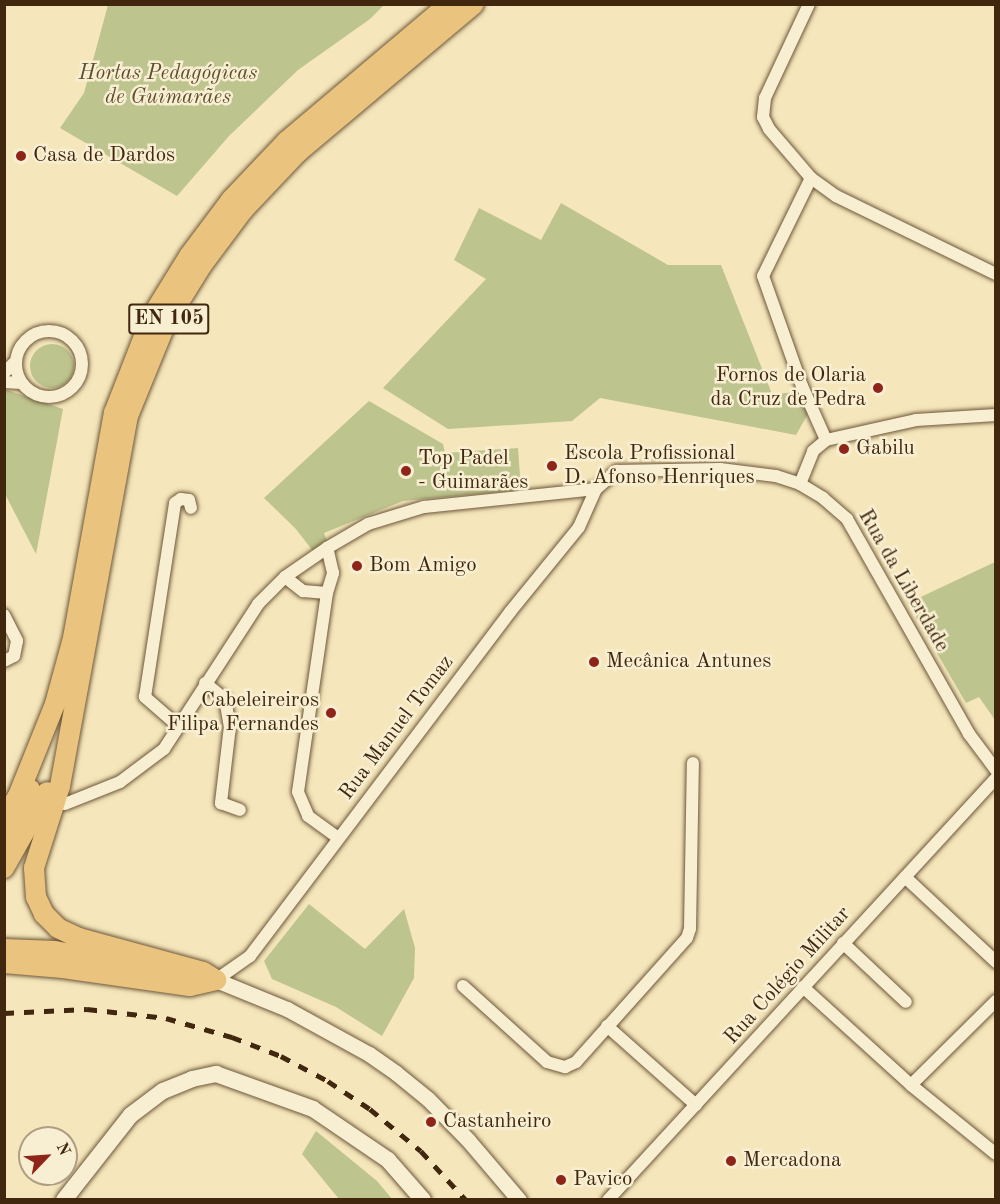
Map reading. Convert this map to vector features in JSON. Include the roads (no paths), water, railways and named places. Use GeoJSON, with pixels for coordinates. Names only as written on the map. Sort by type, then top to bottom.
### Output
{"type":"FeatureCollection","features":[{"type":"Feature","properties":{"kind":"main road","name":"EN 105"},"geometry":{"type":"LineString","coordinates":[[4,819],[18,796],[55,704],[73,638],[114,413],[152,316],[189,256],[231,200],[287,141],[449,4]]}},
{"type":"Feature","properties":{"kind":"main road","name":"EN 105"},"geometry":{"type":"LineString","coordinates":[[4,868],[49,788],[68,746],[128,416],[166,323],[202,265],[243,210],[297,153],[474,4]]}},
{"type":"Feature","properties":{"kind":"main road"},"geometry":{"type":"LineString","coordinates":[[68,746],[60,786],[34,868],[36,897],[44,914],[58,928],[79,938],[203,972],[216,980]]}},
{"type":"Feature","properties":{"kind":"main road"},"geometry":{"type":"LineString","coordinates":[[4,840],[40,766],[39,747]]}},
{"type":"Feature","properties":{"kind":"main road"},"geometry":{"type":"LineString","coordinates":[[4,949],[55,951],[216,980]]}},
{"type":"Feature","properties":{"kind":"main road"},"geometry":{"type":"LineString","coordinates":[[4,963],[190,986],[216,980]]}},
{"type":"Feature","properties":{"kind":"main road"},"geometry":{"type":"LineString","coordinates":[[4,971],[41,966]]}},
{"type":"Feature","properties":{"kind":"main road"},"geometry":{"type":"LineString","coordinates":[[64,1200],[131,1115],[163,1091],[192,1079],[216,1074],[313,1109],[388,1160],[423,1200]]}},
{"type":"Feature","properties":{"kind":"street"},"geometry":{"type":"LineString","coordinates":[[810,4],[765,98],[762,108],[763,117],[769,129],[811,178],[836,196],[996,274]]}},
{"type":"Feature","properties":{"kind":"street"},"geometry":{"type":"LineString","coordinates":[[811,178],[763,276],[802,386],[826,440]]}},
{"type":"Feature","properties":{"kind":"street"},"geometry":{"type":"LineString","coordinates":[[4,373],[16,361],[25,341],[44,331],[54,331],[72,339],[82,358],[79,380],[62,395],[40,396],[22,383],[4,382]]}},
{"type":"Feature","properties":{"kind":"street"},"geometry":{"type":"LineString","coordinates":[[16,361],[22,383]]}},
{"type":"Feature","properties":{"kind":"street"},"geometry":{"type":"LineString","coordinates":[[800,484],[813,451],[826,440],[916,420],[996,415]]}},
{"type":"Feature","properties":{"kind":"street","name":"Rua da Liberdade"},"geometry":{"type":"LineString","coordinates":[[596,489],[617,471],[720,469],[776,476],[800,484],[823,498],[847,519],[969,734],[996,770]]}},
{"type":"Feature","properties":{"kind":"street"},"geometry":{"type":"LineString","coordinates":[[65,804],[120,782],[164,748],[258,604],[285,577],[327,548],[368,524],[424,507],[596,489]]}},
{"type":"Feature","properties":{"kind":"street","name":"Rua Manuel Tomaz"},"geometry":{"type":"LineString","coordinates":[[216,980],[250,956],[510,612],[579,527],[596,489]]}},
{"type":"Feature","properties":{"kind":"street"},"geometry":{"type":"LineString","coordinates":[[177,725],[145,697],[175,504],[181,499],[189,500],[191,508]]}},
{"type":"Feature","properties":{"kind":"street"},"geometry":{"type":"LineString","coordinates":[[327,548],[333,573],[327,593],[298,792],[308,816],[338,838]]}},
{"type":"Feature","properties":{"kind":"street"},"geometry":{"type":"LineString","coordinates":[[285,577],[303,591],[327,593]]}},
{"type":"Feature","properties":{"kind":"street"},"geometry":{"type":"LineString","coordinates":[[4,615],[17,641],[14,656],[4,661]]}},
{"type":"Feature","properties":{"kind":"street"},"geometry":{"type":"LineString","coordinates":[[205,683],[225,699],[230,726],[221,803],[240,810]]}},
{"type":"Feature","properties":{"kind":"street"},"geometry":{"type":"LineString","coordinates":[[463,986],[555,1066],[565,1067],[576,1062],[682,946],[690,929],[693,763]]}},
{"type":"Feature","properties":{"kind":"street","name":"Rua Colégio Militar"},"geometry":{"type":"LineString","coordinates":[[608,1200],[996,778]]}},
{"type":"Feature","properties":{"kind":"street"},"geometry":{"type":"LineString","coordinates":[[905,877],[996,962]]}},
{"type":"Feature","properties":{"kind":"street"},"geometry":{"type":"LineString","coordinates":[[843,943],[906,1002]]}},
{"type":"Feature","properties":{"kind":"street"},"geometry":{"type":"LineString","coordinates":[[216,980],[287,1009],[369,1054],[396,1073],[428,1099],[468,1140],[519,1200]]}},
{"type":"Feature","properties":{"kind":"street"},"geometry":{"type":"LineString","coordinates":[[803,987],[911,1085],[996,1155]]}},
{"type":"Feature","properties":{"kind":"street"},"geometry":{"type":"LineString","coordinates":[[911,1085],[996,1001]]}},
{"type":"Feature","properties":{"kind":"street"},"geometry":{"type":"LineString","coordinates":[[607,1026],[696,1105]]}},
{"type":"Feature","properties":{"kind":"railway"},"geometry":{"type":"LineString","coordinates":[[4,1013],[87,1009],[166,1018],[232,1037],[281,1056],[328,1081],[370,1109],[421,1151],[466,1200]]}},
{"type":"Feature","properties":{"kind":"place","name":"Casa de Dardos"},"geometry":{"type":"Point","coordinates":[21,156]}},
{"type":"Feature","properties":{"kind":"place","name":"Fornos de Olaria da Cruz de Pedra"},"geometry":{"type":"Point","coordinates":[878,388]}},
{"type":"Feature","properties":{"kind":"place","name":"Gabilu"},"geometry":{"type":"Point","coordinates":[844,449]}},
{"type":"Feature","properties":{"kind":"place","name":"Escola Profissional D. Afonso Henriques"},"geometry":{"type":"Point","coordinates":[552,466]}},
{"type":"Feature","properties":{"kind":"place","name":"Top Padel - Guimarães"},"geometry":{"type":"Point","coordinates":[406,471]}},
{"type":"Feature","properties":{"kind":"place","name":"Bom Amigo"},"geometry":{"type":"Point","coordinates":[357,566]}},
{"type":"Feature","properties":{"kind":"place","name":"Mecânica Antunes"},"geometry":{"type":"Point","coordinates":[594,662]}},
{"type":"Feature","properties":{"kind":"place","name":"Cabeleireiros Filipa Fernandes"},"geometry":{"type":"Point","coordinates":[331,713]}},
{"type":"Feature","properties":{"kind":"place","name":"Castanheiro"},"geometry":{"type":"Point","coordinates":[431,1122]}},
{"type":"Feature","properties":{"kind":"place","name":"Mercadona"},"geometry":{"type":"Point","coordinates":[731,1161]}},
{"type":"Feature","properties":{"kind":"place","name":"Pavico"},"geometry":{"type":"Point","coordinates":[561,1180]}},
{"type":"Feature","properties":{"kind":"park label","name":"Hortas Pedagógicas de Guimarães"},"geometry":{"type":"Point","coordinates":[168,86]}}]}
